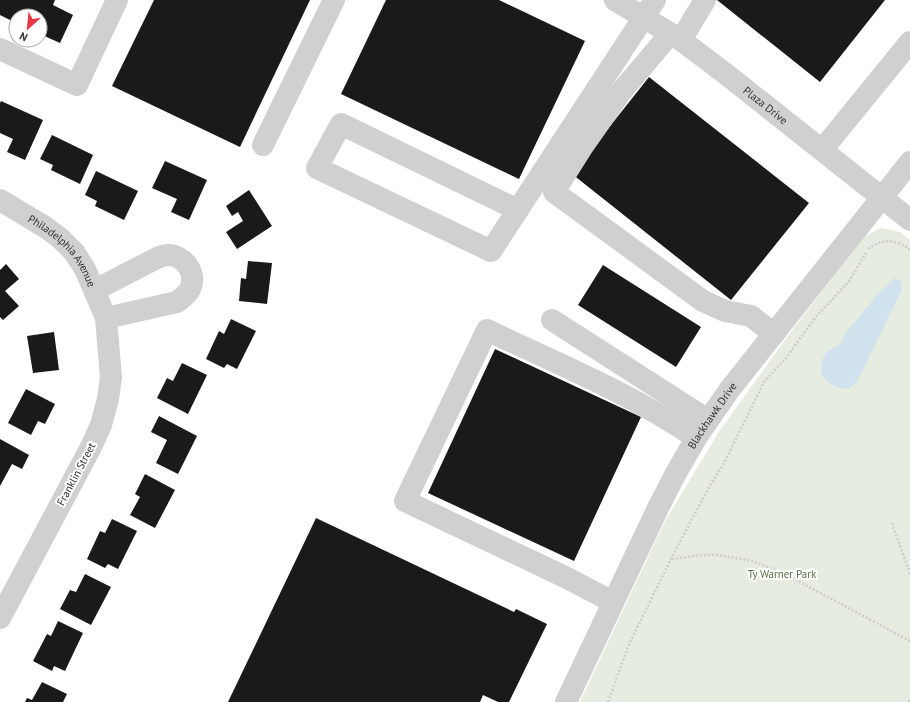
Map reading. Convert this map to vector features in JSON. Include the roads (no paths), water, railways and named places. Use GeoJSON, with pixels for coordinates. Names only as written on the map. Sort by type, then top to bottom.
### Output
{"type":"FeatureCollection","features":[{"type":"Feature","properties":{"kind":"street"},"geometry":{"type":"LineString","coordinates":[[0,49],[77,84],[116,0]]}},
{"type":"Feature","properties":{"kind":"street"},"geometry":{"type":"LineString","coordinates":[[263,145],[334,0]]}},
{"type":"Feature","properties":{"kind":"street","name":"Plaza Drive"},"geometry":{"type":"LineString","coordinates":[[615,0],[649,9],[676,37],[731,78],[910,220]]}},
{"type":"Feature","properties":{"kind":"street"},"geometry":{"type":"LineString","coordinates":[[705,0],[676,37],[621,92],[583,146],[554,192],[703,301],[725,311],[751,316],[774,334]]}},
{"type":"Feature","properties":{"kind":"street"},"geometry":{"type":"LineString","coordinates":[[518,210],[341,124],[317,168],[491,250],[518,210],[649,9]]}},
{"type":"Feature","properties":{"kind":"street"},"geometry":{"type":"LineString","coordinates":[[822,150],[910,42]]}},
{"type":"Feature","properties":{"kind":"street","name":"Blackhawk Drive"},"geometry":{"type":"LineString","coordinates":[[566,702],[658,508],[696,438],[730,389],[910,162]]}},
{"type":"Feature","properties":{"kind":"street","name":"Philadelphia Avenue"},"geometry":{"type":"LineString","coordinates":[[0,200],[28,215],[60,238],[74,252],[85,269],[106,318]]}},
{"type":"Feature","properties":{"kind":"street"},"geometry":{"type":"LineString","coordinates":[[95,290],[157,258],[167,255],[177,257],[186,263],[191,271],[191,288],[186,296],[177,302],[106,318]]}},
{"type":"Feature","properties":{"kind":"street","name":"Franklin Street"},"geometry":{"type":"LineString","coordinates":[[0,618],[91,447],[101,425],[108,399],[111,377],[106,318]]}},
{"type":"Feature","properties":{"kind":"street"},"geometry":{"type":"LineString","coordinates":[[552,320],[708,420]]}},
{"type":"Feature","properties":{"kind":"street"},"geometry":{"type":"LineString","coordinates":[[614,602],[405,501],[487,330],[613,390],[673,422],[696,438]]}},
{"type":"Feature","properties":{"kind":"water"},"geometry":{"type":"Polygon","coordinates":[[[895,278],[900,280],[902,289],[855,384],[848,389],[839,388],[833,385],[821,375],[822,360],[826,353],[841,343],[845,334],[876,296],[895,278]]]}},
{"type":"Feature","properties":{"kind":"park label","name":"Ty Warner Park"},"geometry":{"type":"Point","coordinates":[782,574]}}]}
